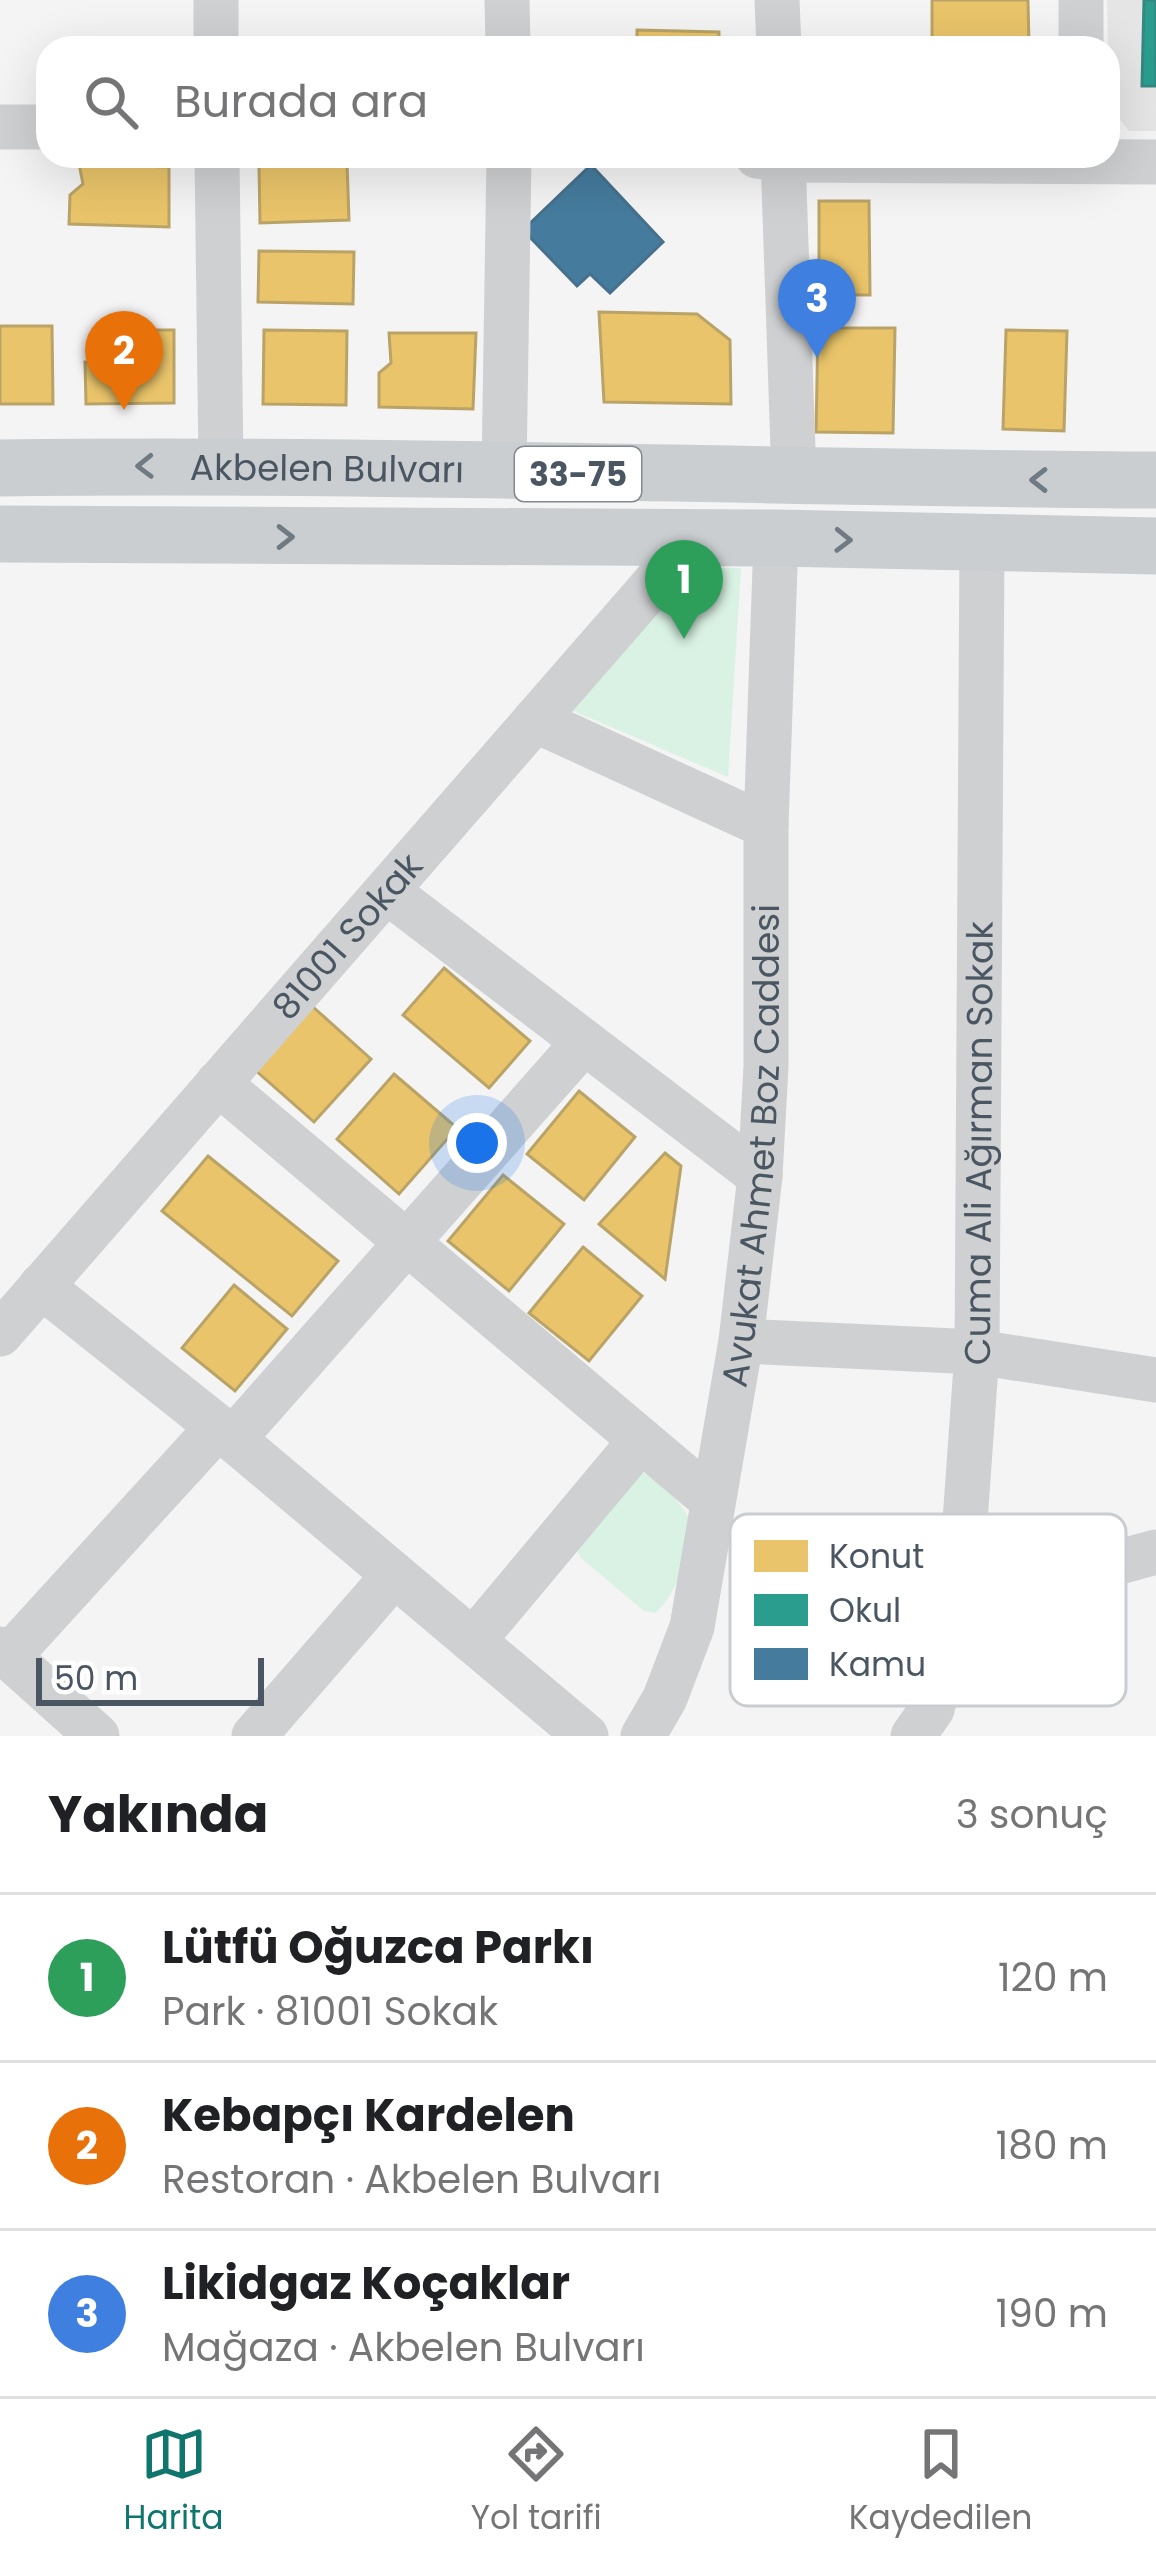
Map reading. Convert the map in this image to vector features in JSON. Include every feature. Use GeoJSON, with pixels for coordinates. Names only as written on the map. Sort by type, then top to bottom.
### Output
{"type":"FeatureCollection","features":[{"type":"Feature","properties":{"kind":"main road","name":"Akbelen Bulvarı"},"geometry":{"type":"LineString","coordinates":[[0,467],[221,465],[794,478],[1156,480]]}},
{"type":"Feature","properties":{"kind":"main road","name":"Akbelen Bulvarı"},"geometry":{"type":"LineString","coordinates":[[0,535],[776,538],[1156,546]]}},
{"type":"Feature","properties":{"kind":"street"},"geometry":{"type":"LineString","coordinates":[[216,0],[216,36]]}},
{"type":"Feature","properties":{"kind":"street"},"geometry":{"type":"LineString","coordinates":[[507,0],[508,36]]}},
{"type":"Feature","properties":{"kind":"street"},"geometry":{"type":"LineString","coordinates":[[777,0],[778,36]]}},
{"type":"Feature","properties":{"kind":"street"},"geometry":{"type":"LineString","coordinates":[[1081,36],[1082,0]]}},
{"type":"Feature","properties":{"kind":"street"},"geometry":{"type":"LineString","coordinates":[[0,127],[36,127]]}},
{"type":"Feature","properties":{"kind":"street"},"geometry":{"type":"LineString","coordinates":[[1120,160],[1156,162]]}},
{"type":"Feature","properties":{"kind":"street"},"geometry":{"type":"LineString","coordinates":[[218,168],[221,465]]}},
{"type":"Feature","properties":{"kind":"street"},"geometry":{"type":"LineString","coordinates":[[503,472],[509,168]]}},
{"type":"Feature","properties":{"kind":"street"},"geometry":{"type":"LineString","coordinates":[[775,168],[794,478]]}},
{"type":"Feature","properties":{"kind":"street","name":"Avukat Ahmet Boz Caddesi"},"geometry":{"type":"LineString","coordinates":[[643,1736],[665,1699],[692,1627],[741,1341],[760,1176],[776,538]]}},
{"type":"Feature","properties":{"kind":"street","name":"81001 Sokak"},"geometry":{"type":"LineString","coordinates":[[0,1334],[693,539]]}},
{"type":"Feature","properties":{"kind":"street","name":"Cuma Ali Ağırman Sokak"},"geometry":{"type":"LineString","coordinates":[[966,1514],[977,1352],[982,542]]}},
{"type":"Feature","properties":{"kind":"street"},"geometry":{"type":"LineString","coordinates":[[535,720],[766,826]]}},
{"type":"Feature","properties":{"kind":"street"},"geometry":{"type":"LineString","coordinates":[[388,892],[760,1176]]}},
{"type":"Feature","properties":{"kind":"street"},"geometry":{"type":"LineString","coordinates":[[97,1736],[4,1653],[225,1433],[584,1042]]}},
{"type":"Feature","properties":{"kind":"street"},"geometry":{"type":"LineString","coordinates":[[218,1083],[712,1500]]}},
{"type":"Feature","properties":{"kind":"street"},"geometry":{"type":"LineString","coordinates":[[41,1286],[225,1433],[586,1736]]}},
{"type":"Feature","properties":{"kind":"street"},"geometry":{"type":"LineString","coordinates":[[741,1341],[977,1352],[1156,1380]]}},
{"type":"Feature","properties":{"kind":"street"},"geometry":{"type":"LineString","coordinates":[[473,1641],[641,1440]]}},
{"type":"Feature","properties":{"kind":"street"},"geometry":{"type":"LineString","coordinates":[[1126,1560],[1156,1552]]}},
{"type":"Feature","properties":{"kind":"street"},"geometry":{"type":"LineString","coordinates":[[254,1736],[394,1575]]}},
{"type":"Feature","properties":{"kind":"shaded area"},"geometry":{"type":"Polygon","coordinates":[[[1107,0],[1156,0],[1156,131],[1129,131],[1120,120],[1120,36],[1108,36],[1107,0]]]}},
{"type":"Feature","properties":{"kind":"green space"},"geometry":{"type":"Polygon","coordinates":[[[691,568],[741,568],[728,777],[571,710],[691,568]]]}},
{"type":"Feature","properties":{"kind":"green space"},"geometry":{"type":"Polygon","coordinates":[[[638,1471],[670,1492],[692,1523],[676,1583],[655,1613],[644,1611],[581,1558],[576,1548],[638,1471]]]}},
{"type":"Feature","properties":{"kind":"building: Konut"},"geometry":{"type":"Polygon","coordinates":[[[932,0],[1028,0],[1029,36],[932,36],[932,0]]]}},
{"type":"Feature","properties":{"kind":"building: Konut"},"geometry":{"type":"Polygon","coordinates":[[[637,30],[719,32],[719,36],[637,36],[637,30]]]}},
{"type":"Feature","properties":{"kind":"building: Konut"},"geometry":{"type":"Polygon","coordinates":[[[80,168],[169,168],[169,227],[69,224],[70,195],[83,184],[80,168]]]}},
{"type":"Feature","properties":{"kind":"building: Konut"},"geometry":{"type":"Polygon","coordinates":[[[259,168],[347,168],[349,220],[260,223],[259,168]]]}},
{"type":"Feature","properties":{"kind":"building: Konut"},"geometry":{"type":"Polygon","coordinates":[[[819,201],[869,201],[870,295],[819,295],[819,201]]]}},
{"type":"Feature","properties":{"kind":"building: Konut"},"geometry":{"type":"Polygon","coordinates":[[[259,251],[354,252],[353,304],[258,302],[259,251]]]}},
{"type":"Feature","properties":{"kind":"building: Konut"},"geometry":{"type":"Polygon","coordinates":[[[599,312],[697,314],[730,340],[731,404],[604,402],[599,312]]]}},
{"type":"Feature","properties":{"kind":"building: Konut"},"geometry":{"type":"Polygon","coordinates":[[[0,326],[52,326],[53,404],[0,404],[0,326]]]}},
{"type":"Feature","properties":{"kind":"building: Konut"},"geometry":{"type":"Polygon","coordinates":[[[818,328],[895,328],[893,433],[816,432],[818,328]]]}},
{"type":"Feature","properties":{"kind":"building: Konut"},"geometry":{"type":"Polygon","coordinates":[[[96,330],[174,330],[174,403],[86,404],[85,362],[96,362],[96,330]]]}},
{"type":"Feature","properties":{"kind":"building: Konut"},"geometry":{"type":"Polygon","coordinates":[[[264,330],[347,331],[346,405],[263,404],[264,330]]]}},
{"type":"Feature","properties":{"kind":"building: Konut"},"geometry":{"type":"Polygon","coordinates":[[[1006,330],[1067,331],[1064,431],[1003,429],[1006,330]]]}},
{"type":"Feature","properties":{"kind":"building: Konut"},"geometry":{"type":"Polygon","coordinates":[[[389,333],[476,333],[473,409],[379,407],[379,373],[391,363],[389,333]]]}},
{"type":"Feature","properties":{"kind":"building: Konut"},"geometry":{"type":"Polygon","coordinates":[[[444,968],[530,1041],[489,1088],[403,1015],[444,968]]]}},
{"type":"Feature","properties":{"kind":"building: Konut"},"geometry":{"type":"Polygon","coordinates":[[[312,1006],[371,1059],[314,1122],[254,1069],[312,1006]]]}},
{"type":"Feature","properties":{"kind":"building: Konut"},"geometry":{"type":"Polygon","coordinates":[[[394,1074],[457,1128],[399,1194],[337,1139],[394,1074]]]}},
{"type":"Feature","properties":{"kind":"building: Konut"},"geometry":{"type":"Polygon","coordinates":[[[579,1091],[635,1137],[584,1200],[527,1154],[579,1091]]]}},
{"type":"Feature","properties":{"kind":"building: Konut"},"geometry":{"type":"Polygon","coordinates":[[[665,1153],[681,1166],[665,1279],[599,1224],[665,1153]]]}},
{"type":"Feature","properties":{"kind":"building: Konut"},"geometry":{"type":"Polygon","coordinates":[[[208,1156],[338,1261],[292,1316],[162,1211],[208,1156]]]}},
{"type":"Feature","properties":{"kind":"building: Konut"},"geometry":{"type":"Polygon","coordinates":[[[503,1175],[564,1224],[509,1291],[448,1241],[503,1175]]]}},
{"type":"Feature","properties":{"kind":"building: Konut"},"geometry":{"type":"Polygon","coordinates":[[[583,1247],[642,1296],[589,1361],[529,1313],[583,1247]]]}},
{"type":"Feature","properties":{"kind":"building: Konut"},"geometry":{"type":"Polygon","coordinates":[[[234,1285],[287,1329],[235,1391],[182,1348],[234,1285]]]}},
{"type":"Feature","properties":{"kind":"building: Okul"},"geometry":{"type":"Polygon","coordinates":[[[1144,0],[1156,0],[1156,86],[1142,86],[1144,0]]]}},
{"type":"Feature","properties":{"kind":"building: Kamu"},"geometry":{"type":"Polygon","coordinates":[[[588,168],[594,168],[663,242],[610,293],[590,274],[577,286],[523,230],[588,168]]]}},
{"type":"Feature","properties":{"kind":"place","name":"Likidgaz Koçaklar"},"geometry":{"type":"Point","coordinates":[817,358]}},
{"type":"Feature","properties":{"kind":"place","name":"Kebapçı Kardelen"},"geometry":{"type":"Point","coordinates":[124,410]}},
{"type":"Feature","properties":{"kind":"place","name":"Lütfü Oğuzca Parkı"},"geometry":{"type":"Point","coordinates":[684,639]}}]}
